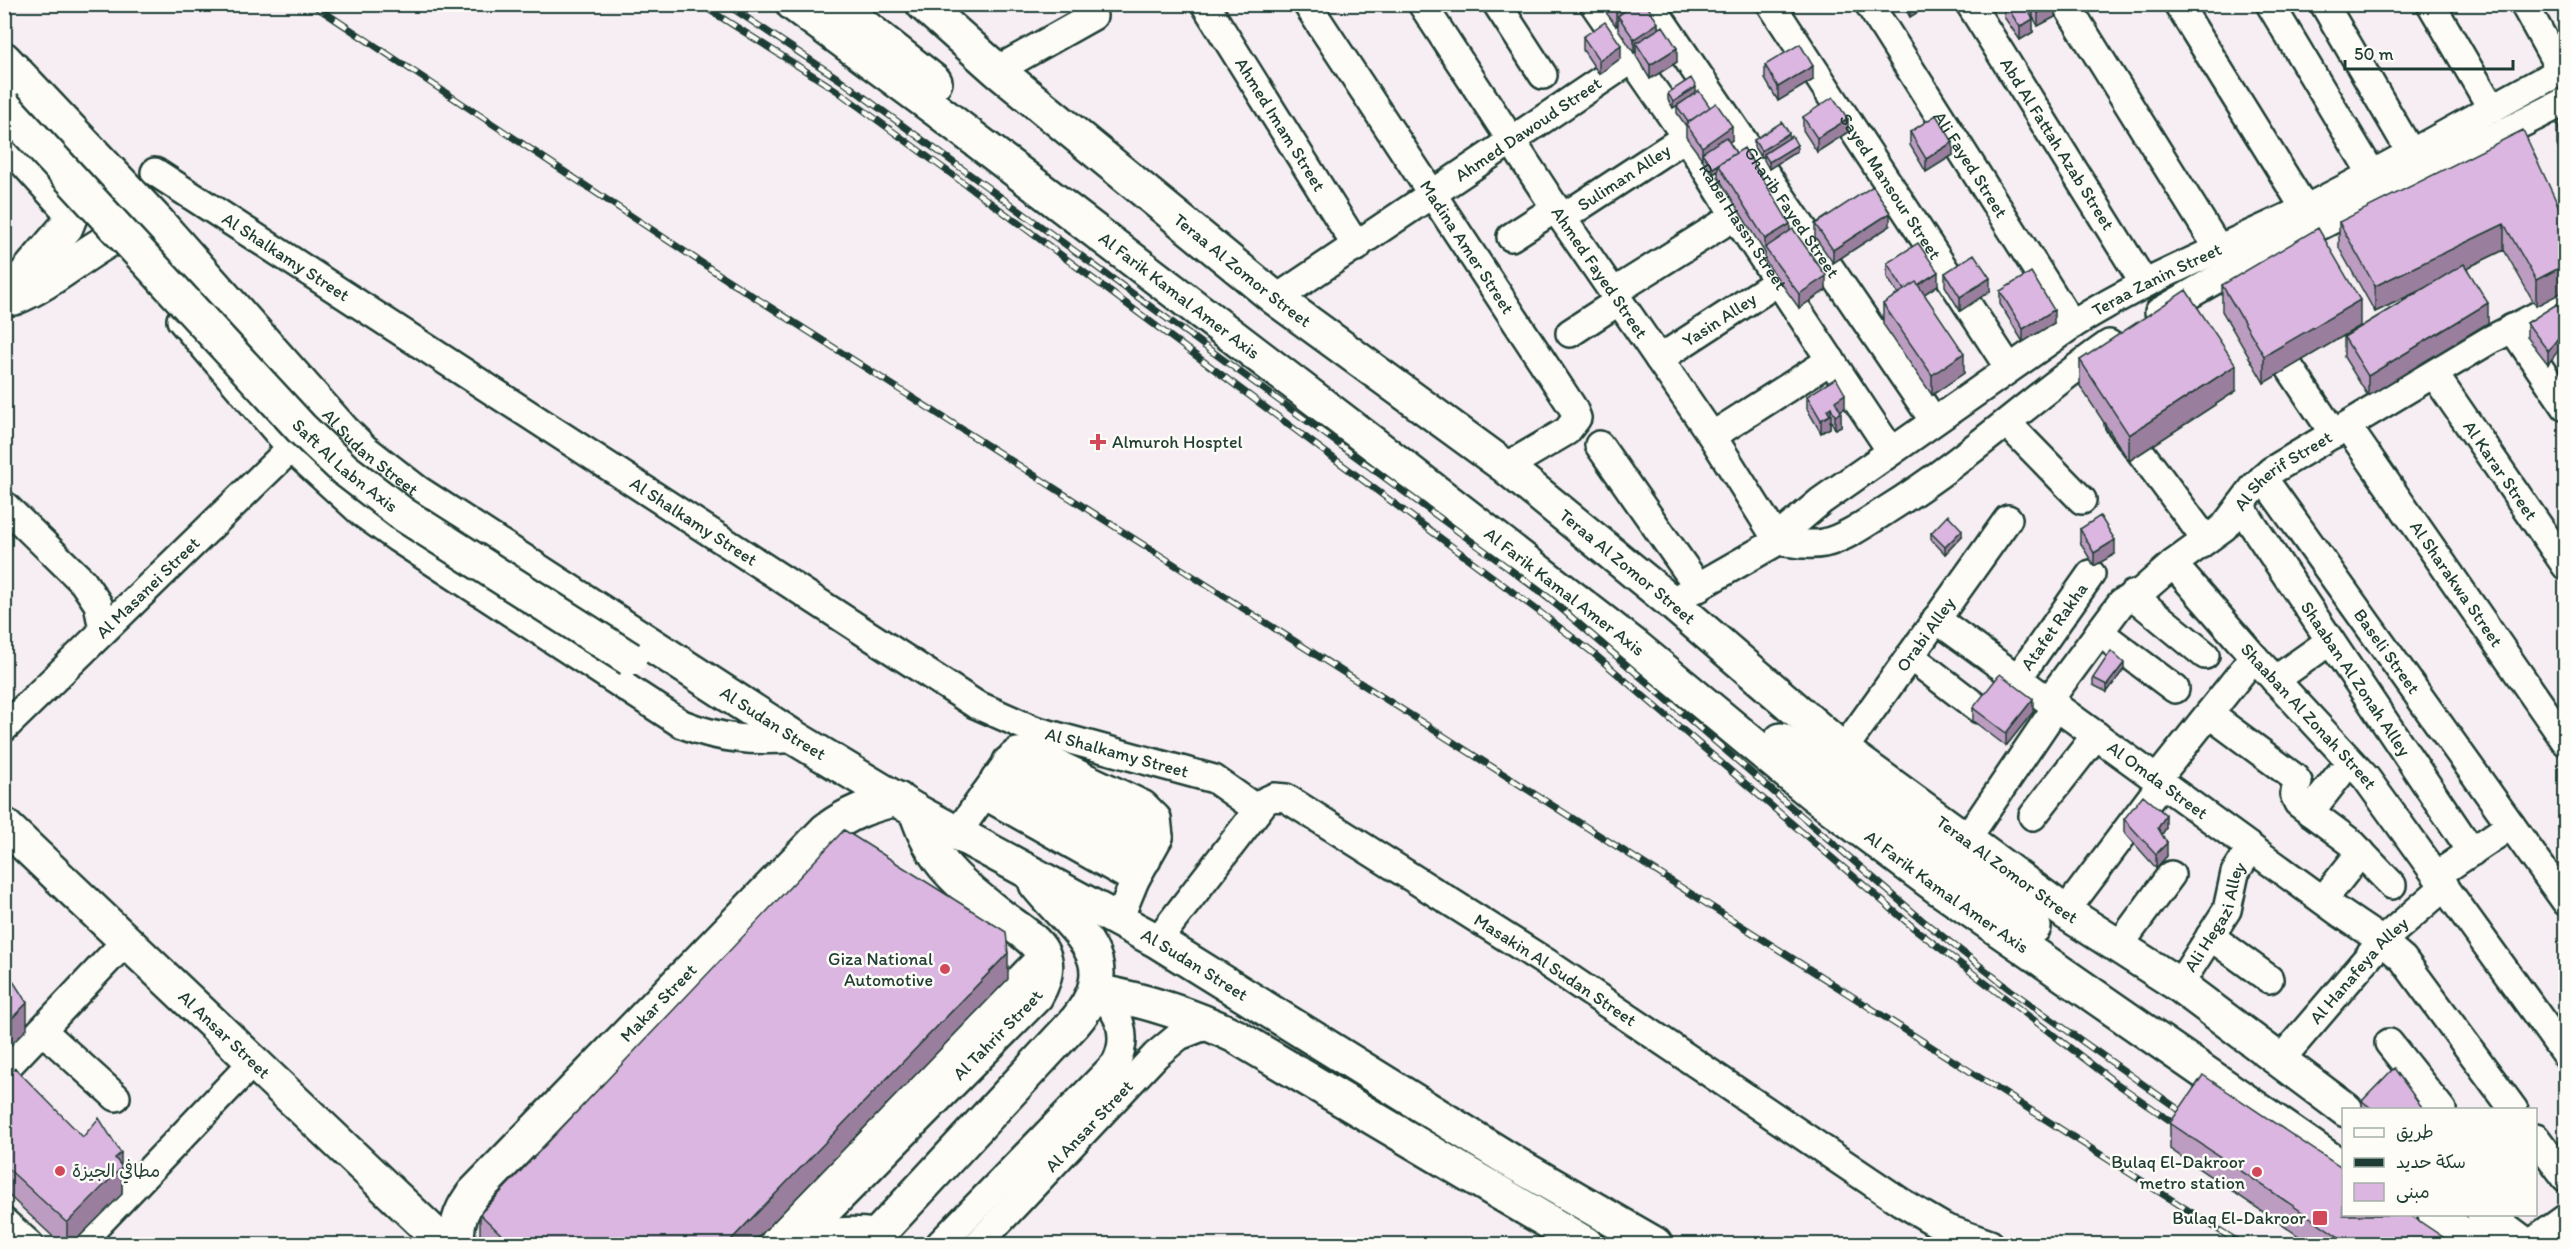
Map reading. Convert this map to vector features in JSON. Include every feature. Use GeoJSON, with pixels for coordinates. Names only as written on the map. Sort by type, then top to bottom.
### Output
{"type":"FeatureCollection","features":[{"type":"Feature","properties":{"kind":"main road","name":"Al Farik Kamal Amer Axis"},"geometry":{"type":"LineString","coordinates":[[793,4],[938,111],[1414,475],[1645,654],[1830,807],[1949,895],[2342,1168]]}},
{"type":"Feature","properties":{"kind":"main road","name":"Teraa Al Zomor Street"},"geometry":{"type":"LineString","coordinates":[[923,4],[998,70],[1276,299],[1685,595],[1844,750],[2065,912],[2179,985],[2281,1059],[2343,1108]]}},
{"type":"Feature","properties":{"kind":"main road","name":"Al Farik Kamal Amer Axis"},"geometry":{"type":"LineString","coordinates":[[843,8],[1113,219],[1648,630],[1752,718],[1997,900],[2342,1146]]}},
{"type":"Feature","properties":{"kind":"main road","name":"Al Sudan Street"},"geometry":{"type":"LineString","coordinates":[[4,59],[157,221],[343,431],[380,465],[442,510],[795,738],[907,805],[1157,941],[1516,1164],[1655,1245]]}},
{"type":"Feature","properties":{"kind":"main road","name":"Saft Al Labn Axis"},"geometry":{"type":"LineString","coordinates":[[4,106],[301,428],[373,493],[425,530],[713,711],[739,719],[766,720]]}},
{"type":"Feature","properties":{"kind":"main road"},"geometry":{"type":"LineString","coordinates":[[4,137],[67,207],[70,217],[66,227],[4,301]]}},
{"type":"Feature","properties":{"kind":"main road"},"geometry":{"type":"LineString","coordinates":[[67,207],[108,171]]}},
{"type":"Feature","properties":{"kind":"main road"},"geometry":{"type":"LineString","coordinates":[[4,301],[41,286],[112,239],[157,221]]}},
{"type":"Feature","properties":{"kind":"main road"},"geometry":{"type":"LineString","coordinates":[[907,805],[934,853],[948,871],[1037,946]]}},
{"type":"Feature","properties":{"kind":"main road","name":"Makar Street"},"geometry":{"type":"LineString","coordinates":[[458,1245],[457,1226],[460,1214],[473,1194],[826,830],[861,808],[907,805]]}},
{"type":"Feature","properties":{"kind":"main road","name":"Al Ansar Street"},"geometry":{"type":"LineString","coordinates":[[4,825],[445,1245]]}},
{"type":"Feature","properties":{"kind":"main road"},"geometry":{"type":"LineString","coordinates":[[793,1245],[826,1235],[846,1233],[877,1242],[1086,1009],[1095,991],[1098,973],[1094,955],[1086,939],[1027,872]]}},
{"type":"Feature","properties":{"kind":"main road","name":"Al Tahrir Street"},"geometry":{"type":"LineString","coordinates":[[793,1245],[857,1162],[945,1072],[1036,996],[1045,976],[1024,905],[1027,872]]}},
{"type":"Feature","properties":{"kind":"main road"},"geometry":{"type":"LineString","coordinates":[[1095,991],[1154,1004],[1210,1024],[1242,1040],[1586,1245]]}},
{"type":"Feature","properties":{"kind":"main road"},"geometry":{"type":"LineString","coordinates":[[2407,1216],[2446,1245]]}},
{"type":"Feature","properties":{"kind":"main road"},"geometry":{"type":"LineString","coordinates":[[2436,1216],[2475,1245]]}},
{"type":"Feature","properties":{"kind":"main road"},"geometry":{"type":"LineString","coordinates":[[2485,1216],[2524,1245]]}},
{"type":"Feature","properties":{"kind":"street","name":"Ahmed Imam Street"},"geometry":{"type":"LineString","coordinates":[[1205,4],[1357,246]]}},
{"type":"Feature","properties":{"kind":"street","name":"Madina Amer Street"},"geometry":{"type":"LineString","coordinates":[[1307,4],[1573,408],[1577,418],[1574,425],[1506,467]]}},
{"type":"Feature","properties":{"kind":"street","name":"Ahmed Fayed Street"},"geometry":{"type":"LineString","coordinates":[[1422,4],[1559,213],[1712,436],[1778,541]]}},
{"type":"Feature","properties":{"kind":"street"},"geometry":{"type":"LineString","coordinates":[[1497,4],[1543,75]]}},
{"type":"Feature","properties":{"kind":"street","name":"Rabei Hassn Street"},"geometry":{"type":"LineString","coordinates":[[1594,4],[1686,137],[1735,216],[1890,451]]}},
{"type":"Feature","properties":{"kind":"street","name":"Gharib Fayed Street"},"geometry":{"type":"LineString","coordinates":[[1650,4],[1934,422]]}},
{"type":"Feature","properties":{"kind":"street","name":"Sayed Mansour Street"},"geometry":{"type":"LineString","coordinates":[[1771,4],[2009,369]]}},
{"type":"Feature","properties":{"kind":"street","name":"Ali Fayed Street"},"geometry":{"type":"LineString","coordinates":[[1869,4],[2072,325]]}},
{"type":"Feature","properties":{"kind":"street","name":"Abd Al Fattah Azab Street"},"geometry":{"type":"LineString","coordinates":[[1970,4],[2144,283]]}},
{"type":"Feature","properties":{"kind":"street"},"geometry":{"type":"LineString","coordinates":[[2066,4],[2217,248]]}},
{"type":"Feature","properties":{"kind":"street"},"geometry":{"type":"LineString","coordinates":[[2178,4],[2305,209]]}},
{"type":"Feature","properties":{"kind":"street"},"geometry":{"type":"LineString","coordinates":[[2270,4],[2372,174]]}},
{"type":"Feature","properties":{"kind":"street"},"geometry":{"type":"LineString","coordinates":[[2324,4],[2412,153]]}},
{"type":"Feature","properties":{"kind":"street"},"geometry":{"type":"LineString","coordinates":[[2431,4],[2492,107]]}},
{"type":"Feature","properties":{"kind":"street"},"geometry":{"type":"LineString","coordinates":[[2524,4],[2563,69]]}},
{"type":"Feature","properties":{"kind":"street"},"geometry":{"type":"LineString","coordinates":[[998,70],[1093,16]]}},
{"type":"Feature","properties":{"kind":"street","name":"Ahmed Dawoud Street"},"geometry":{"type":"LineString","coordinates":[[1276,299],[1631,60]]}},
{"type":"Feature","properties":{"kind":"street","name":"Teraa Zanin Street"},"geometry":{"type":"LineString","coordinates":[[1685,595],[1778,541],[1812,508],[2072,325],[2144,283],[2305,209],[2412,153],[2563,69]]}},
{"type":"Feature","properties":{"kind":"street","name":"Teraa Zanin Street"},"geometry":{"type":"LineString","coordinates":[[1778,541],[1807,545],[1826,542],[1843,535],[1944,472],[2007,423],[2092,386],[2131,330],[2233,283],[2565,102]]}},
{"type":"Feature","properties":{"kind":"street","name":"Suliman Alley"},"geometry":{"type":"LineString","coordinates":[[1511,237],[1559,213],[1686,137]]}},
{"type":"Feature","properties":{"kind":"street","name":"Al Shalkamy Street"},"geometry":{"type":"LineString","coordinates":[[155,172],[975,704],[1034,730],[1214,779],[1258,810]]}},
{"type":"Feature","properties":{"kind":"street"},"geometry":{"type":"LineString","coordinates":[[1570,333],[1617,297],[1735,216]]}},
{"type":"Feature","properties":{"kind":"street"},"geometry":{"type":"LineString","coordinates":[[112,239],[291,448],[328,484],[397,538],[682,724],[722,737],[746,741],[795,738]]}},
{"type":"Feature","properties":{"kind":"street","name":"Yasin Alley"},"geometry":{"type":"LineString","coordinates":[[1659,359],[1779,281]]}},
{"type":"Feature","properties":{"kind":"street","name":"Al Sherif Street"},"geometry":{"type":"LineString","coordinates":[[1966,840],[2099,632],[2121,603],[2142,591],[2173,564],[2224,527],[2263,478],[2512,328],[2565,302]]}},
{"type":"Feature","properties":{"kind":"street","name":"Al Sharakwa Street"},"geometry":{"type":"LineString","coordinates":[[2258,321],[2341,430],[2565,742]]}},
{"type":"Feature","properties":{"kind":"street"},"geometry":{"type":"LineString","coordinates":[[2512,328],[2565,407]]}},
{"type":"Feature","properties":{"kind":"street"},"geometry":{"type":"LineString","coordinates":[[1712,436],[1831,360]]}},
{"type":"Feature","properties":{"kind":"street","name":"Al Karar Street"},"geometry":{"type":"LineString","coordinates":[[2434,374],[2565,566]]}},
{"type":"Feature","properties":{"kind":"street"},"geometry":{"type":"LineString","coordinates":[[2092,386],[2206,540]]}},
{"type":"Feature","properties":{"kind":"street"},"geometry":{"type":"LineString","coordinates":[[2007,423],[2082,500]]}},
{"type":"Feature","properties":{"kind":"street"},"geometry":{"type":"LineString","coordinates":[[1599,445],[1685,595]]}},
{"type":"Feature","properties":{"kind":"street","name":"Al Masanei Street"},"geometry":{"type":"LineString","coordinates":[[4,728],[291,448]]}},
{"type":"Feature","properties":{"kind":"street","name":"Baseli Street"},"geometry":{"type":"LineString","coordinates":[[2263,478],[2565,902]]}},
{"type":"Feature","properties":{"kind":"street"},"geometry":{"type":"LineString","coordinates":[[4,505],[83,582],[98,604],[103,630]]}},
{"type":"Feature","properties":{"kind":"street","name":"Shaaban Al Zonah Alley"},"geometry":{"type":"LineString","coordinates":[[2240,507],[2472,852]]}},
{"type":"Feature","properties":{"kind":"street","name":"Orabi Alley"},"geometry":{"type":"LineString","coordinates":[[1844,750],[2008,519]]}},
{"type":"Feature","properties":{"kind":"street","name":"Shaaban Al Zonah Street"},"geometry":{"type":"LineString","coordinates":[[2173,564],[2254,657],[2366,778],[2565,1054]]}},
{"type":"Feature","properties":{"kind":"street","name":"Atafet Rakha"},"geometry":{"type":"LineString","coordinates":[[2018,678],[2091,574]]}},
{"type":"Feature","properties":{"kind":"street"},"geometry":{"type":"LineString","coordinates":[[2132,595],[2205,655]]}},
{"type":"Feature","properties":{"kind":"street","name":"Al Omda Street"},"geometry":{"type":"LineString","coordinates":[[1936,619],[2382,941],[2403,959],[2513,1108]]}},
{"type":"Feature","properties":{"kind":"street"},"geometry":{"type":"LineString","coordinates":[[2099,632],[2175,688]]}},
{"type":"Feature","properties":{"kind":"street"},"geometry":{"type":"LineString","coordinates":[[2275,680],[2330,641]]}},
{"type":"Feature","properties":{"kind":"street"},"geometry":{"type":"LineString","coordinates":[[1910,656],[1980,709]]}},
{"type":"Feature","properties":{"kind":"street"},"geometry":{"type":"LineString","coordinates":[[2065,912],[2159,781],[2254,657]]}},
{"type":"Feature","properties":{"kind":"street"},"geometry":{"type":"LineString","coordinates":[[2209,714],[2294,777],[2298,785],[2294,794],[2296,801],[2361,852],[2391,885]]}},
{"type":"Feature","properties":{"kind":"street"},"geometry":{"type":"LineString","coordinates":[[2033,816],[2096,735]]}},
{"type":"Feature","properties":{"kind":"street"},"geometry":{"type":"LineString","coordinates":[[957,833],[995,778],[1017,752],[1030,751],[1144,805],[1157,818],[1160,827],[1119,919]]}},
{"type":"Feature","properties":{"kind":"street"},"geometry":{"type":"LineString","coordinates":[[2310,812],[2339,775]]}},
{"type":"Feature","properties":{"kind":"street"},"geometry":{"type":"LineString","coordinates":[[995,778],[1147,859]]}},
{"type":"Feature","properties":{"kind":"street","name":"Masakin Al Sudan Street"},"geometry":{"type":"LineString","coordinates":[[1157,941],[1265,801],[1274,797],[1286,798],[1547,963],[1901,1203],[1945,1228],[1990,1245]]}},
{"type":"Feature","properties":{"kind":"street","name":"Al Hanafeya Alley"},"geometry":{"type":"LineString","coordinates":[[2281,1059],[2382,941],[2472,852],[2511,825]]}},
{"type":"Feature","properties":{"kind":"street","name":"Ali Hegazi Alley"},"geometry":{"type":"LineString","coordinates":[[2179,985],[2228,910],[2235,873],[2251,848]]}},
{"type":"Feature","properties":{"kind":"street"},"geometry":{"type":"LineString","coordinates":[[2323,900],[2361,852]]}},
{"type":"Feature","properties":{"kind":"street"},"geometry":{"type":"LineString","coordinates":[[2118,947],[2171,875]]}},
{"type":"Feature","properties":{"kind":"street"},"geometry":{"type":"LineString","coordinates":[[2210,936],[2269,979]]}},
{"type":"Feature","properties":{"kind":"street"},"geometry":{"type":"LineString","coordinates":[[4,1070],[125,942]]}},
{"type":"Feature","properties":{"kind":"street"},"geometry":{"type":"LineString","coordinates":[[940,1245],[1115,1064],[1122,1052],[1122,1026],[1113,1007],[1095,991]]}},
{"type":"Feature","properties":{"kind":"street","name":"Al Ansar Street"},"geometry":{"type":"LineString","coordinates":[[978,1245],[1156,1055],[1179,1036],[1210,1024]]}},
{"type":"Feature","properties":{"kind":"street"},"geometry":{"type":"LineString","coordinates":[[42,1030],[116,1097]]}},
{"type":"Feature","properties":{"kind":"street"},"geometry":{"type":"LineString","coordinates":[[2389,1042],[2440,1108]]}},
{"type":"Feature","properties":{"kind":"street"},"geometry":{"type":"LineString","coordinates":[[79,1245],[253,1062]]}},
{"type":"Feature","properties":{"kind":"street"},"geometry":{"type":"LineString","coordinates":[[2537,1141],[2565,1178]]}},
{"type":"Feature","properties":{"kind":"street"},"geometry":{"type":"LineString","coordinates":[[773,1245],[786,1221],[857,1162]]}},
{"type":"Feature","properties":{"kind":"street"},"geometry":{"type":"LineString","coordinates":[[2530,1245],[2565,1218]]}},
{"type":"Feature","properties":{"kind":"street"},"geometry":{"type":"LineString","coordinates":[[4,1222],[29,1245]]}},
{"type":"Feature","properties":{"kind":"building"},"geometry":{"type":"Polygon","coordinates":[[[1610,4],[1627,4],[1616,13],[1610,4]]]}},
{"type":"Feature","properties":{"kind":"building"},"geometry":{"type":"Polygon","coordinates":[[[1635,4],[1646,4],[1658,23],[1634,39],[1618,16],[1635,4]]]}},
{"type":"Feature","properties":{"kind":"building"},"geometry":{"type":"Polygon","coordinates":[[[2005,4],[2031,4],[2026,7],[2033,19],[2020,27],[2005,4]]]}},
{"type":"Feature","properties":{"kind":"building"},"geometry":{"type":"Polygon","coordinates":[[[2034,4],[2053,4],[2038,13],[2034,4]]]}},
{"type":"Feature","properties":{"kind":"building"},"geometry":{"type":"Polygon","coordinates":[[[1605,22],[1621,45],[1599,60],[1583,37],[1605,22]]]}},
{"type":"Feature","properties":{"kind":"building"},"geometry":{"type":"Polygon","coordinates":[[[1663,26],[1677,48],[1650,65],[1636,43],[1663,26]]]}},
{"type":"Feature","properties":{"kind":"building"},"geometry":{"type":"Polygon","coordinates":[[[1800,44],[1813,66],[1778,87],[1765,65],[1800,44]]]}},
{"type":"Feature","properties":{"kind":"building"},"geometry":{"type":"Polygon","coordinates":[[[1691,78],[1696,87],[1673,102],[1668,93],[1691,78]]]}},
{"type":"Feature","properties":{"kind":"building"},"geometry":{"type":"Polygon","coordinates":[[[1699,91],[1710,107],[1688,122],[1677,106],[1699,91]]]}},
{"type":"Feature","properties":{"kind":"building"},"geometry":{"type":"Polygon","coordinates":[[[1833,97],[1848,119],[1817,138],[1803,117],[1833,97]]]}},
{"type":"Feature","properties":{"kind":"building"},"geometry":{"type":"Polygon","coordinates":[[[1716,103],[1732,126],[1702,147],[1686,124],[1716,103]]]}},
{"type":"Feature","properties":{"kind":"building"},"geometry":{"type":"Polygon","coordinates":[[[1936,115],[1953,142],[1926,159],[1910,132],[1936,115]]]}},
{"type":"Feature","properties":{"kind":"building"},"geometry":{"type":"Polygon","coordinates":[[[2565,121],[2565,144],[2557,125],[2565,121]]]}},
{"type":"Feature","properties":{"kind":"building"},"geometry":{"type":"Polygon","coordinates":[[[1782,122],[1789,133],[1761,151],[1754,140],[1782,122]]]}},
{"type":"Feature","properties":{"kind":"building"},"geometry":{"type":"Polygon","coordinates":[[[2523,130],[2565,220],[2565,265],[2536,280],[2504,224],[2375,286],[2339,222],[2523,130]]]}},
{"type":"Feature","properties":{"kind":"building"},"geometry":{"type":"Polygon","coordinates":[[[1792,136],[1797,145],[1769,162],[1764,154],[1792,136]]]}},
{"type":"Feature","properties":{"kind":"building"},"geometry":{"type":"Polygon","coordinates":[[[1726,137],[1736,153],[1713,168],[1702,153],[1726,137]]]}},
{"type":"Feature","properties":{"kind":"building"},"geometry":{"type":"Polygon","coordinates":[[[1744,148],[1790,224],[1765,239],[1718,164],[1744,148]]]}},
{"type":"Feature","properties":{"kind":"building"},"geometry":{"type":"Polygon","coordinates":[[[1873,186],[1890,213],[1833,250],[1815,224],[1873,186]]]}},
{"type":"Feature","properties":{"kind":"building"},"geometry":{"type":"Polygon","coordinates":[[[2318,228],[2360,300],[2264,356],[2222,285],[2318,228]]]}},
{"type":"Feature","properties":{"kind":"building"},"geometry":{"type":"Polygon","coordinates":[[[1793,229],[1826,276],[1799,294],[1765,248],[1793,229]]]}},
{"type":"Feature","properties":{"kind":"building"},"geometry":{"type":"Polygon","coordinates":[[[1918,243],[1938,272],[1918,285],[1916,282],[1904,290],[1887,263],[1918,243]]]}},
{"type":"Feature","properties":{"kind":"building"},"geometry":{"type":"Polygon","coordinates":[[[1974,254],[1990,278],[1960,297],[1945,273],[1974,254]]]}},
{"type":"Feature","properties":{"kind":"building"},"geometry":{"type":"Polygon","coordinates":[[[2464,264],[2488,303],[2368,376],[2344,337],[2464,264]]]}},
{"type":"Feature","properties":{"kind":"building"},"geometry":{"type":"Polygon","coordinates":[[[2031,272],[2054,310],[2023,329],[2000,291],[2031,272]]]}},
{"type":"Feature","properties":{"kind":"building"},"geometry":{"type":"Polygon","coordinates":[[[1916,282],[1964,353],[1932,375],[1883,304],[1916,282]]]}},
{"type":"Feature","properties":{"kind":"building"},"geometry":{"type":"Polygon","coordinates":[[[2186,290],[2236,365],[2129,435],[2080,360],[2186,290]]]}},
{"type":"Feature","properties":{"kind":"building"},"geometry":{"type":"Polygon","coordinates":[[[2557,304],[2565,314],[2565,329],[2548,351],[2527,323],[2557,304]]]}},
{"type":"Feature","properties":{"kind":"building"},"geometry":{"type":"Polygon","coordinates":[[[1836,378],[1845,394],[1835,401],[1841,412],[1835,416],[1831,407],[1827,410],[1830,415],[1821,420],[1807,396],[1836,378]]]}},
{"type":"Feature","properties":{"kind":"building"},"geometry":{"type":"Polygon","coordinates":[[[1948,515],[1962,530],[1945,547],[1931,533],[1948,515]]]}},
{"type":"Feature","properties":{"kind":"building"},"geometry":{"type":"Polygon","coordinates":[[[2100,516],[2115,540],[2094,553],[2080,529],[2100,516]]]}},
{"type":"Feature","properties":{"kind":"building"},"geometry":{"type":"Polygon","coordinates":[[[2111,651],[2124,663],[2107,685],[2093,678],[2111,651]]]}},
{"type":"Feature","properties":{"kind":"building"},"geometry":{"type":"Polygon","coordinates":[[[2000,674],[2033,699],[2006,733],[1973,708],[2000,674]]]}},
{"type":"Feature","properties":{"kind":"building"},"geometry":{"type":"Polygon","coordinates":[[[2143,795],[2166,815],[2158,828],[2167,843],[2156,854],[2124,819],[2143,795]]]}},
{"type":"Feature","properties":{"kind":"building"},"geometry":{"type":"Polygon","coordinates":[[[844,830],[1006,932],[1008,953],[726,1245],[512,1245],[480,1214],[844,830]]]}},
{"type":"Feature","properties":{"kind":"building"},"geometry":{"type":"Polygon","coordinates":[[[4,967],[27,1003],[4,1026],[4,967]]]}},
{"type":"Feature","properties":{"kind":"building","name":"مطافي الجيزة"},"geometry":{"type":"Polygon","coordinates":[[[15,1068],[83,1137],[99,1118],[121,1153],[115,1158],[122,1167],[67,1223],[4,1165],[4,1080],[15,1068]]]}},
{"type":"Feature","properties":{"kind":"building"},"geometry":{"type":"Polygon","coordinates":[[[2394,1068],[2423,1108],[2371,1108],[2362,1101],[2394,1068]]]}},
{"type":"Feature","properties":{"kind":"building"},"geometry":{"type":"Polygon","coordinates":[[[2203,1075],[2342,1168],[2342,1216],[2412,1216],[2455,1245],[2351,1245],[2170,1123],[2203,1075]]]}},
{"type":"Feature","properties":{"kind":"railway"},"geometry":{"type":"LineString","coordinates":[[312,4],[723,277],[2241,1244]]}},
{"type":"Feature","properties":{"kind":"railway"},"geometry":{"type":"LineString","coordinates":[[700,4],[836,90],[1537,610],[1593,653],[1915,929],[2116,1083],[2185,1131]]}},
{"type":"Feature","properties":{"kind":"railway"},"geometry":{"type":"LineString","coordinates":[[726,4],[842,81],[1548,597],[1922,920],[2013,992],[2192,1119]]}},
{"type":"Feature","properties":{"kind":"place","name":"Almuroh Hosptel"},"geometry":{"type":"Point","coordinates":[1098,442]}},
{"type":"Feature","properties":{"kind":"place","name":"Giza National Automotive"},"geometry":{"type":"Point","coordinates":[945,969]}},
{"type":"Feature","properties":{"kind":"place","name":"مطافي الجيزة"},"geometry":{"type":"Point","coordinates":[60,1171]}},
{"type":"Feature","properties":{"kind":"place","name":"Bulaq El-Dakroor metro station"},"geometry":{"type":"Point","coordinates":[2257,1172]}},
{"type":"Feature","properties":{"kind":"place","name":"Bulaq El-Dakroor"},"geometry":{"type":"Point","coordinates":[2320,1218]}}]}
